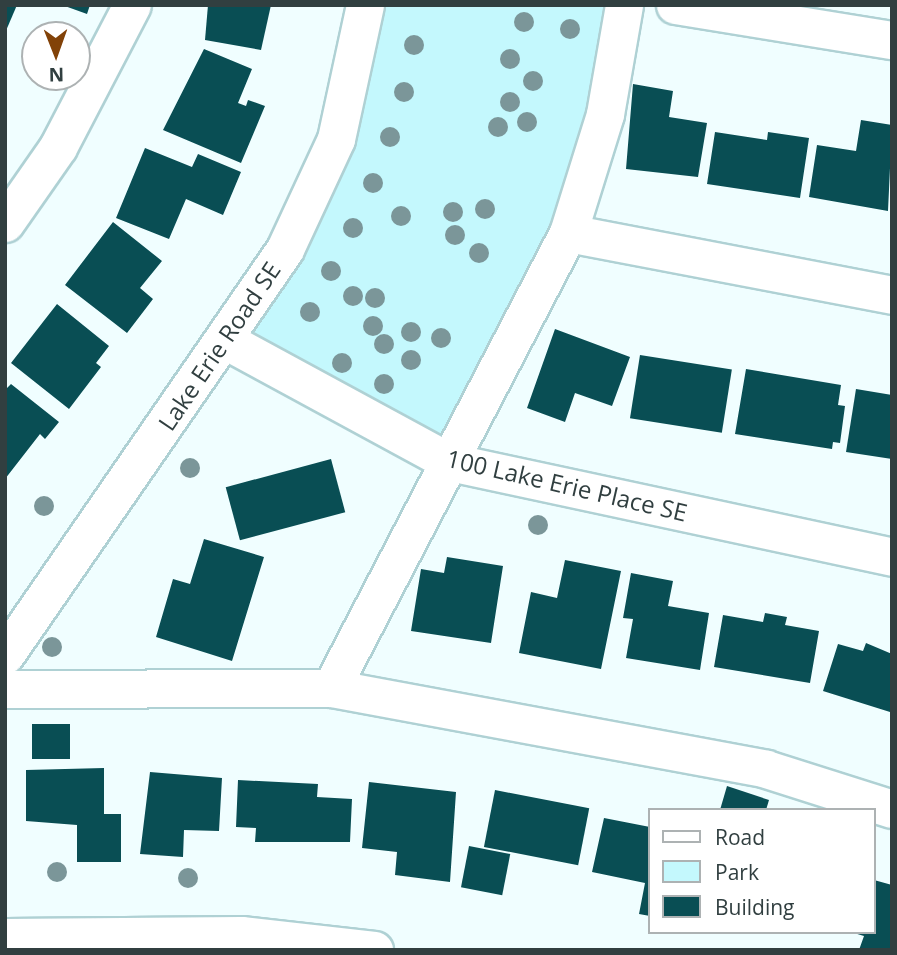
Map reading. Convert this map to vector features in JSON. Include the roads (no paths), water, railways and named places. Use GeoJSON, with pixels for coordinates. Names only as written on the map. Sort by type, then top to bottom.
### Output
{"type":"FeatureCollection","features":[{"type":"Feature","properties":{"kind":"street"},"geometry":{"type":"LineString","coordinates":[[5,223],[58,147],[132,5]]}},
{"type":"Feature","properties":{"kind":"street","name":"Lake Erie Road SE"},"geometry":{"type":"LineString","coordinates":[[5,655],[225,340],[285,248],[336,139],[365,5]]}},
{"type":"Feature","properties":{"kind":"street"},"geometry":{"type":"LineString","coordinates":[[331,688],[568,233],[605,114],[624,5]]}},
{"type":"Feature","properties":{"kind":"street"},"geometry":{"type":"LineString","coordinates":[[676,5],[892,40]]}},
{"type":"Feature","properties":{"kind":"street"},"geometry":{"type":"LineString","coordinates":[[568,233],[892,295]]}},
{"type":"Feature","properties":{"kind":"street","name":"100 Lake Erie Place SE"},"geometry":{"type":"LineString","coordinates":[[225,340],[450,462],[892,557]]}},
{"type":"Feature","properties":{"kind":"street"},"geometry":{"type":"LineString","coordinates":[[5,690],[331,688],[766,769],[892,808]]}},
{"type":"Feature","properties":{"kind":"street"},"geometry":{"type":"LineString","coordinates":[[5,937],[241,935],[374,950]]}}]}
